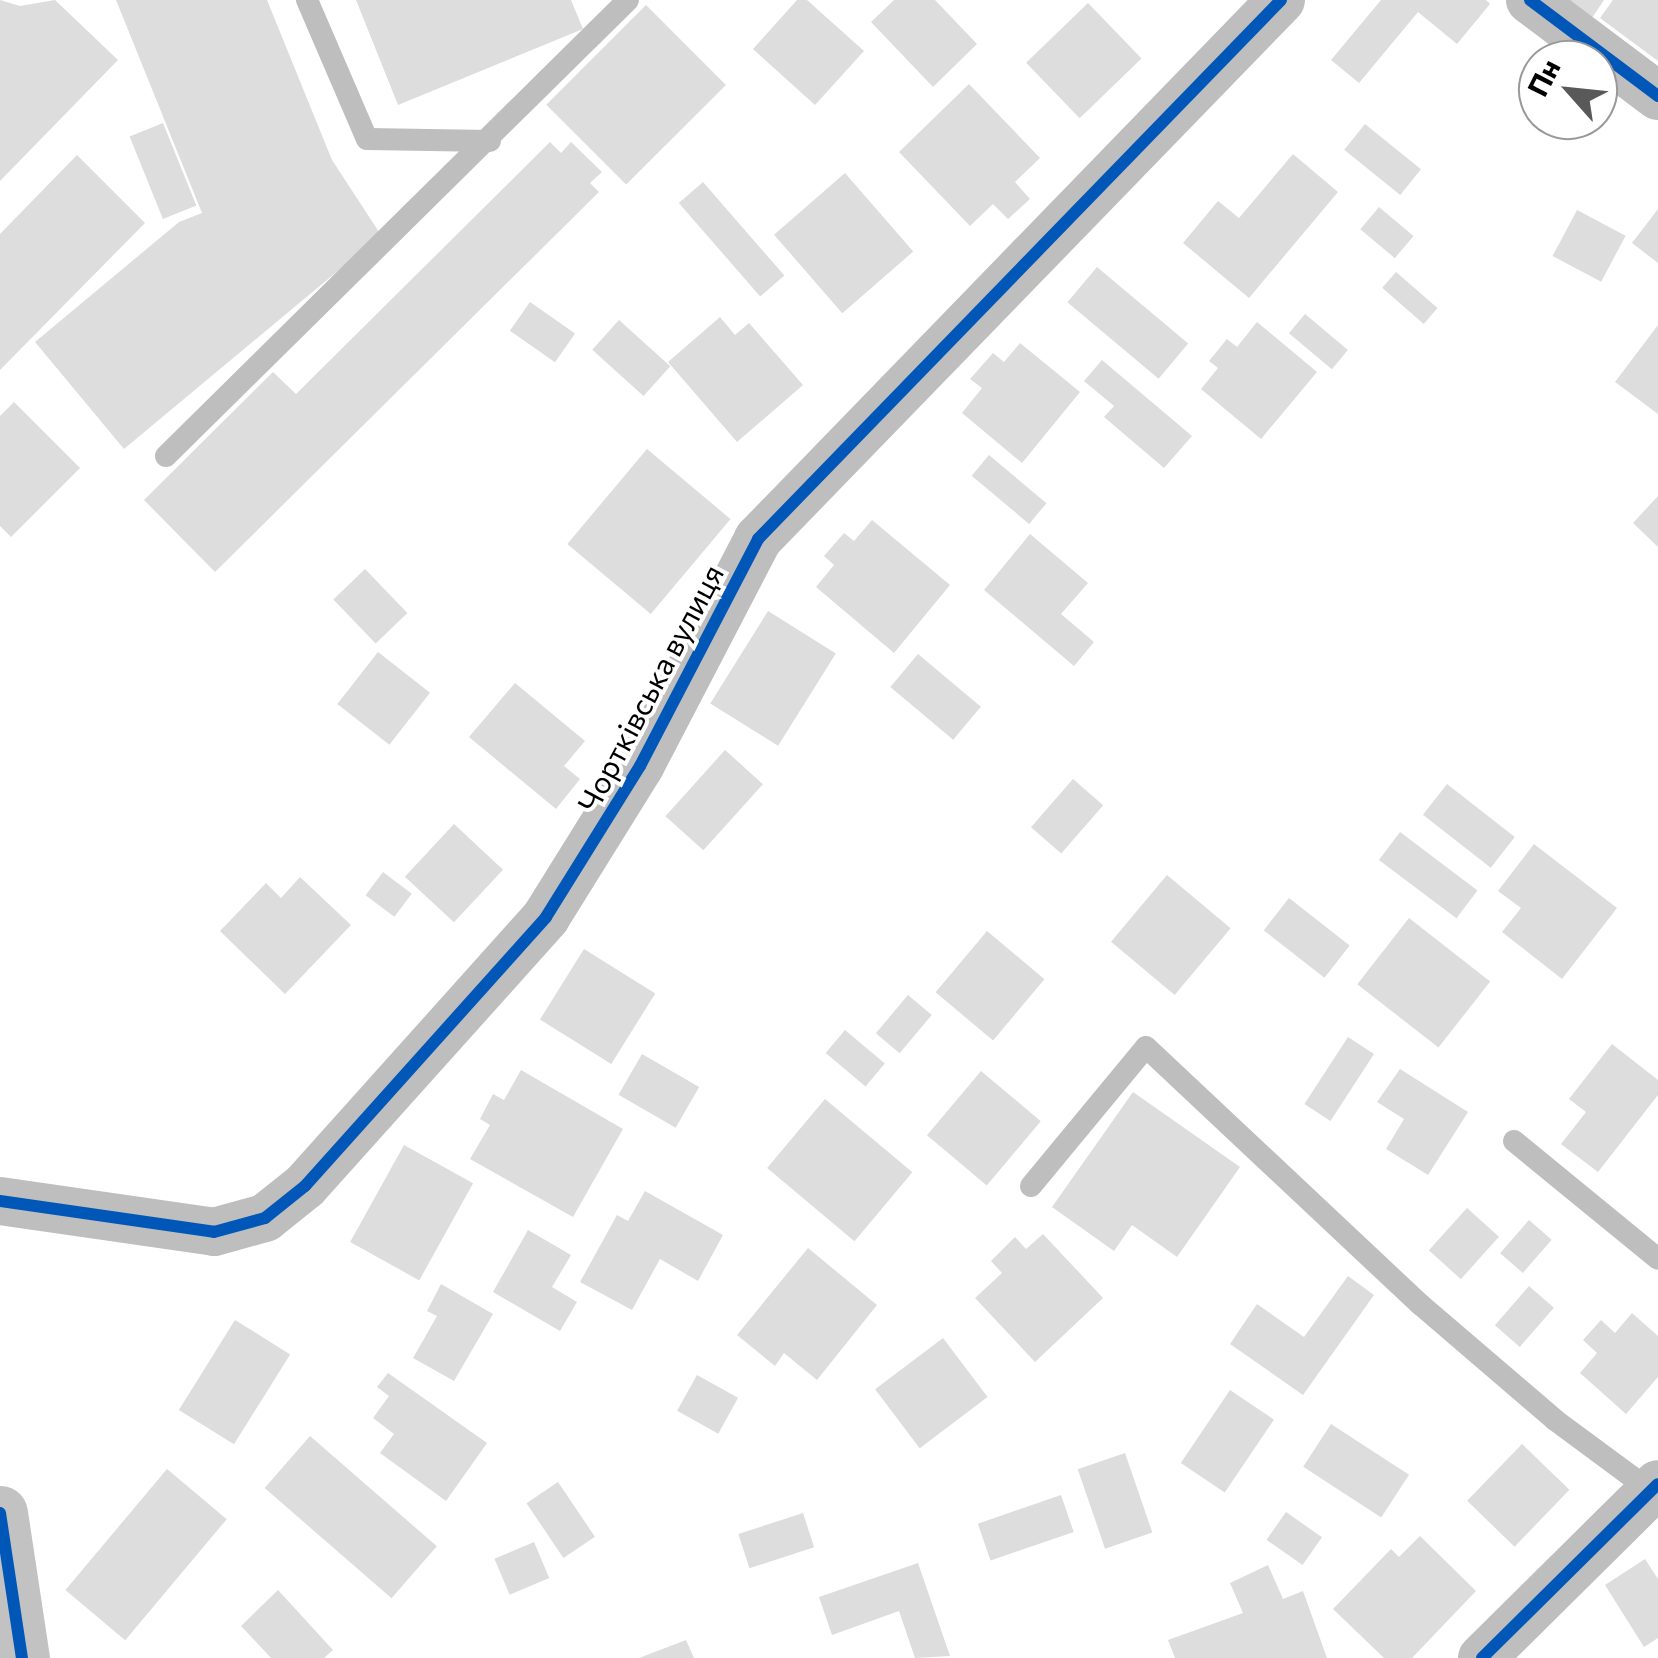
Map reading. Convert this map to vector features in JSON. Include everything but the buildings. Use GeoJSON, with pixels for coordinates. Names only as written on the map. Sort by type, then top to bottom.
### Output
{"type":"FeatureCollection","features":[{"type":"Feature","properties":{"kind":"street","name":"Чортківська вулиця"},"geometry":{"type":"LineString","coordinates":[[0,1201],[214,1232],[265,1218],[305,1186],[509,963],[568,885],[640,766],[758,539],[1281,0]]}},
{"type":"Feature","properties":{"kind":"street"},"geometry":{"type":"LineString","coordinates":[[1530,0],[1658,96]]}},
{"type":"Feature","properties":{"kind":"street"},"geometry":{"type":"LineString","coordinates":[[1482,1658],[1654,1487]]}},
{"type":"Feature","properties":{"kind":"street"},"geometry":{"type":"LineString","coordinates":[[0,1513],[22,1658]]}},
{"type":"Feature","properties":{"kind":"lane"},"geometry":{"type":"LineString","coordinates":[[307,0],[368,140],[490,141]]}},
{"type":"Feature","properties":{"kind":"lane"},"geometry":{"type":"LineString","coordinates":[[166,456],[490,141],[628,0]]}},
{"type":"Feature","properties":{"kind":"lane"},"geometry":{"type":"LineString","coordinates":[[1031,1186],[1146,1047],[1421,1305],[1554,1420],[1654,1487]]}},
{"type":"Feature","properties":{"kind":"lane"},"geometry":{"type":"LineString","coordinates":[[1514,1141],[1658,1260]]}},
{"type":"Feature","properties":{"kind":"cycle path"},"geometry":{"type":"LineString","coordinates":[[0,1201],[214,1232],[265,1218],[305,1186],[546,917],[640,766],[758,539],[1281,0]]}},
{"type":"Feature","properties":{"kind":"cycle path"},"geometry":{"type":"LineString","coordinates":[[1530,0],[1658,96]]}},
{"type":"Feature","properties":{"kind":"cycle path"},"geometry":{"type":"LineString","coordinates":[[1482,1658],[1658,1484]]}},
{"type":"Feature","properties":{"kind":"cycle path"},"geometry":{"type":"LineString","coordinates":[[0,1513],[22,1658]]}}]}
